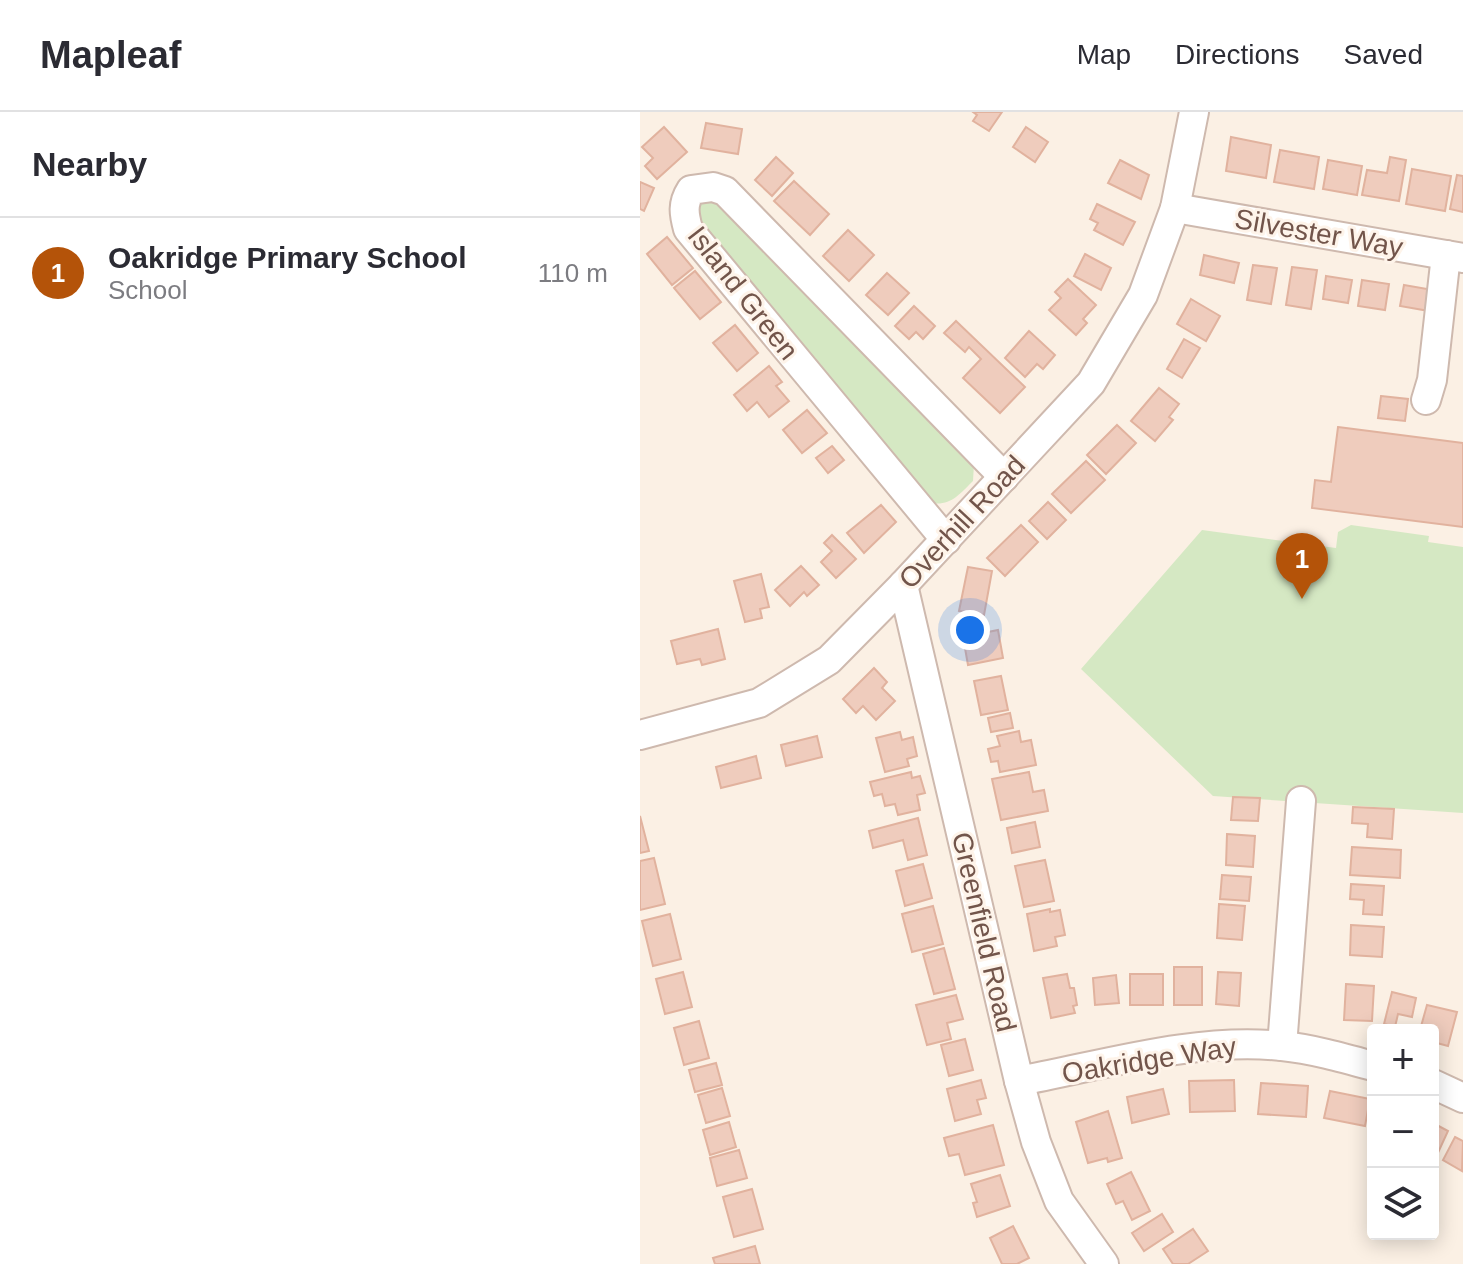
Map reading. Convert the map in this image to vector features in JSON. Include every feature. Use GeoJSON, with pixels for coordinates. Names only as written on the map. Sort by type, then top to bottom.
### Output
{"type":"FeatureCollection","features":[{"type":"Feature","properties":{"kind":"street","name":"Overhill Road"},"geometry":{"type":"LineString","coordinates":[[640,735],[759,703],[829,660],[946,540],[1091,383],[1143,295],[1176,202],[1194,112]]}},
{"type":"Feature","properties":{"kind":"street","name":"Island Green"},"geometry":{"type":"LineString","coordinates":[[946,540],[688,229],[685,199],[691,190],[713,187],[725,191],[1004,477]]}},
{"type":"Feature","properties":{"kind":"street","name":"Silvester Way"},"geometry":{"type":"LineString","coordinates":[[1176,202],[1455,256]]}},
{"type":"Feature","properties":{"kind":"street"},"geometry":{"type":"LineString","coordinates":[[1426,400],[1455,256]]}},
{"type":"Feature","properties":{"kind":"street","name":"Greenfield Road"},"geometry":{"type":"LineString","coordinates":[[903,585],[1036,1142],[1059,1201],[1104,1264]]}},
{"type":"Feature","properties":{"kind":"street"},"geometry":{"type":"LineString","coordinates":[[1282,1046],[1311,836],[1301,801]]}},
{"type":"Feature","properties":{"kind":"street","name":"Oakridge Way"},"geometry":{"type":"LineString","coordinates":[[1019,1081],[1184,1049],[1230,1045],[1282,1046],[1367,1065]]}},
{"type":"Feature","properties":{"kind":"street"},"geometry":{"type":"LineString","coordinates":[[1439,1087],[1463,1098]]}},
{"type":"Feature","properties":{"kind":"green space"},"geometry":{"type":"Polygon","coordinates":[[[710,194],[974,464],[973,481],[957,496],[939,504],[923,501],[693,225],[697,198],[710,194]]]}},
{"type":"Feature","properties":{"kind":"green space"},"geometry":{"type":"Polygon","coordinates":[[[1351,525],[1429,536],[1428,542],[1463,547],[1463,813],[1213,796],[1081,669],[1202,530],[1336,548],[1338,532],[1351,525]]]}},
{"type":"Feature","properties":{"kind":"building"},"geometry":{"type":"Polygon","coordinates":[[[973,112],[1002,112],[989,131],[973,121],[977,115],[973,112]]]}},
{"type":"Feature","properties":{"kind":"building"},"geometry":{"type":"Polygon","coordinates":[[[706,123],[742,129],[738,154],[701,148],[706,123]]]}},
{"type":"Feature","properties":{"kind":"building"},"geometry":{"type":"Polygon","coordinates":[[[664,127],[687,152],[657,179],[645,166],[653,158],[642,147],[664,127]]]}},
{"type":"Feature","properties":{"kind":"building"},"geometry":{"type":"Polygon","coordinates":[[[1026,127],[1048,142],[1035,162],[1013,147],[1026,127]]]}},
{"type":"Feature","properties":{"kind":"building"},"geometry":{"type":"Polygon","coordinates":[[[1231,137],[1271,145],[1266,178],[1226,171],[1231,137]]]}},
{"type":"Feature","properties":{"kind":"building"},"geometry":{"type":"Polygon","coordinates":[[[1280,150],[1319,157],[1314,189],[1274,182],[1280,150]]]}},
{"type":"Feature","properties":{"kind":"building"},"geometry":{"type":"Polygon","coordinates":[[[776,157],[793,173],[772,196],[755,180],[776,157]]]}},
{"type":"Feature","properties":{"kind":"building"},"geometry":{"type":"Polygon","coordinates":[[[1390,157],[1406,160],[1399,201],[1362,195],[1367,170],[1387,173],[1390,157]]]}},
{"type":"Feature","properties":{"kind":"building"},"geometry":{"type":"Polygon","coordinates":[[[1120,160],[1149,175],[1141,199],[1108,183],[1120,160]]]}},
{"type":"Feature","properties":{"kind":"building"},"geometry":{"type":"Polygon","coordinates":[[[1328,160],[1362,166],[1357,195],[1323,189],[1328,160]]]}},
{"type":"Feature","properties":{"kind":"building"},"geometry":{"type":"Polygon","coordinates":[[[1412,169],[1451,176],[1445,211],[1406,204],[1412,169]]]}},
{"type":"Feature","properties":{"kind":"building"},"geometry":{"type":"Polygon","coordinates":[[[1457,175],[1463,176],[1463,212],[1450,209],[1457,175]]]}},
{"type":"Feature","properties":{"kind":"building"},"geometry":{"type":"Polygon","coordinates":[[[794,181],[829,214],[810,235],[774,201],[794,181]]]}},
{"type":"Feature","properties":{"kind":"building"},"geometry":{"type":"Polygon","coordinates":[[[640,182],[654,188],[644,211],[640,209],[640,182]]]}},
{"type":"Feature","properties":{"kind":"building"},"geometry":{"type":"Polygon","coordinates":[[[1097,204],[1135,222],[1123,245],[1094,230],[1098,223],[1090,219],[1097,204]]]}},
{"type":"Feature","properties":{"kind":"building"},"geometry":{"type":"Polygon","coordinates":[[[848,230],[874,255],[849,281],[823,256],[848,230]]]}},
{"type":"Feature","properties":{"kind":"building"},"geometry":{"type":"Polygon","coordinates":[[[667,237],[693,268],[672,285],[647,254],[667,237]]]}},
{"type":"Feature","properties":{"kind":"building"},"geometry":{"type":"Polygon","coordinates":[[[1085,254],[1111,268],[1101,290],[1074,276],[1085,254]]]}},
{"type":"Feature","properties":{"kind":"building"},"geometry":{"type":"Polygon","coordinates":[[[1204,255],[1239,263],[1234,283],[1200,275],[1204,255]]]}},
{"type":"Feature","properties":{"kind":"building"},"geometry":{"type":"Polygon","coordinates":[[[1253,265],[1277,268],[1271,304],[1247,300],[1253,265]]]}},
{"type":"Feature","properties":{"kind":"building"},"geometry":{"type":"Polygon","coordinates":[[[1292,267],[1317,270],[1311,309],[1286,305],[1292,267]]]}},
{"type":"Feature","properties":{"kind":"building"},"geometry":{"type":"Polygon","coordinates":[[[695,271],[721,302],[700,319],[674,288],[695,271]]]}},
{"type":"Feature","properties":{"kind":"building"},"geometry":{"type":"Polygon","coordinates":[[[887,273],[909,293],[888,315],[866,295],[887,273]]]}},
{"type":"Feature","properties":{"kind":"building"},"geometry":{"type":"Polygon","coordinates":[[[1326,276],[1352,280],[1348,303],[1323,299],[1326,276]]]}},
{"type":"Feature","properties":{"kind":"building"},"geometry":{"type":"Polygon","coordinates":[[[1068,279],[1096,305],[1083,319],[1087,323],[1076,335],[1049,310],[1061,298],[1055,292],[1068,279]]]}},
{"type":"Feature","properties":{"kind":"building"},"geometry":{"type":"Polygon","coordinates":[[[1362,280],[1389,284],[1385,310],[1358,306],[1362,280]]]}},
{"type":"Feature","properties":{"kind":"building"},"geometry":{"type":"Polygon","coordinates":[[[1404,285],[1433,290],[1429,311],[1400,306],[1404,285]]]}},
{"type":"Feature","properties":{"kind":"building"},"geometry":{"type":"Polygon","coordinates":[[[1191,299],[1220,316],[1206,341],[1177,324],[1191,299]]]}},
{"type":"Feature","properties":{"kind":"building"},"geometry":{"type":"Polygon","coordinates":[[[914,306],[935,326],[923,339],[916,332],[909,339],[895,326],[914,306]]]}},
{"type":"Feature","properties":{"kind":"building"},"geometry":{"type":"Polygon","coordinates":[[[956,321],[1025,387],[1000,413],[963,378],[981,359],[969,347],[965,352],[944,333],[956,321]]]}},
{"type":"Feature","properties":{"kind":"building"},"geometry":{"type":"Polygon","coordinates":[[[735,325],[758,353],[737,371],[713,343],[735,325]]]}},
{"type":"Feature","properties":{"kind":"building"},"geometry":{"type":"Polygon","coordinates":[[[1029,331],[1055,355],[1043,369],[1037,364],[1025,377],[1005,358],[1029,331]]]}},
{"type":"Feature","properties":{"kind":"building"},"geometry":{"type":"Polygon","coordinates":[[[1184,339],[1200,348],[1182,378],[1167,369],[1184,339]]]}},
{"type":"Feature","properties":{"kind":"building"},"geometry":{"type":"Polygon","coordinates":[[[769,366],[782,382],[776,386],[789,401],[769,417],[757,402],[747,411],[734,395],[769,366]]]}},
{"type":"Feature","properties":{"kind":"building"},"geometry":{"type":"Polygon","coordinates":[[[1159,388],[1179,404],[1169,417],[1173,420],[1155,441],[1131,421],[1159,388]]]}},
{"type":"Feature","properties":{"kind":"building"},"geometry":{"type":"Polygon","coordinates":[[[1381,396],[1408,399],[1405,421],[1378,418],[1381,396]]]}},
{"type":"Feature","properties":{"kind":"building"},"geometry":{"type":"Polygon","coordinates":[[[807,410],[827,433],[802,453],[783,430],[807,410]]]}},
{"type":"Feature","properties":{"kind":"building"},"geometry":{"type":"Polygon","coordinates":[[[1117,425],[1136,443],[1106,474],[1087,455],[1117,425]]]}},
{"type":"Feature","properties":{"kind":"building"},"geometry":{"type":"Polygon","coordinates":[[[1338,427],[1463,443],[1463,527],[1312,508],[1315,480],[1331,482],[1338,427]]]}},
{"type":"Feature","properties":{"kind":"building"},"geometry":{"type":"Polygon","coordinates":[[[832,446],[844,460],[828,473],[816,458],[832,446]]]}},
{"type":"Feature","properties":{"kind":"building"},"geometry":{"type":"Polygon","coordinates":[[[1086,461],[1105,480],[1071,513],[1052,494],[1086,461]]]}},
{"type":"Feature","properties":{"kind":"building"},"geometry":{"type":"Polygon","coordinates":[[[1048,502],[1066,520],[1047,539],[1029,521],[1048,502]]]}},
{"type":"Feature","properties":{"kind":"building"},"geometry":{"type":"Polygon","coordinates":[[[881,505],[896,522],[864,553],[847,533],[881,505]]]}},
{"type":"Feature","properties":{"kind":"building"},"geometry":{"type":"Polygon","coordinates":[[[1021,525],[1038,542],[1005,576],[987,558],[1021,525]]]}},
{"type":"Feature","properties":{"kind":"building"},"geometry":{"type":"Polygon","coordinates":[[[832,535],[856,559],[836,578],[821,562],[832,551],[824,543],[832,535]]]}},
{"type":"Feature","properties":{"kind":"building"},"geometry":{"type":"Polygon","coordinates":[[[801,566],[819,585],[807,596],[804,592],[790,606],[775,590],[801,566]]]}},
{"type":"Feature","properties":{"kind":"building"},"geometry":{"type":"Polygon","coordinates":[[[968,567],[992,571],[984,615],[959,611],[968,567]]]}},
{"type":"Feature","properties":{"kind":"building"},"geometry":{"type":"Polygon","coordinates":[[[761,574],[769,607],[760,609],[762,618],[745,622],[734,581],[761,574]]]}},
{"type":"Feature","properties":{"kind":"building"},"geometry":{"type":"Polygon","coordinates":[[[718,629],[725,659],[702,665],[700,659],[677,664],[671,641],[718,629]]]}},
{"type":"Feature","properties":{"kind":"building"},"geometry":{"type":"Polygon","coordinates":[[[998,630],[1003,658],[968,665],[963,637],[998,630]]]}},
{"type":"Feature","properties":{"kind":"building"},"geometry":{"type":"Polygon","coordinates":[[[874,668],[887,682],[882,688],[895,701],[876,720],[863,706],[856,713],[843,699],[874,668]]]}},
{"type":"Feature","properties":{"kind":"building"},"geometry":{"type":"Polygon","coordinates":[[[1001,676],[1008,710],[981,715],[974,681],[1001,676]]]}},
{"type":"Feature","properties":{"kind":"building"},"geometry":{"type":"Polygon","coordinates":[[[1010,713],[1013,728],[991,732],[988,718],[1010,713]]]}},
{"type":"Feature","properties":{"kind":"building"},"geometry":{"type":"Polygon","coordinates":[[[1019,731],[1021,742],[1031,740],[1036,765],[1000,772],[998,761],[991,762],[988,749],[1000,746],[997,736],[1019,731]]]}},
{"type":"Feature","properties":{"kind":"building"},"geometry":{"type":"Polygon","coordinates":[[[900,732],[902,740],[913,737],[917,756],[907,759],[909,766],[885,772],[876,738],[900,732]]]}},
{"type":"Feature","properties":{"kind":"building"},"geometry":{"type":"Polygon","coordinates":[[[817,736],[822,757],[786,766],[781,745],[817,736]]]}},
{"type":"Feature","properties":{"kind":"building"},"geometry":{"type":"Polygon","coordinates":[[[756,756],[761,778],[721,788],[716,767],[756,756]]]}},
{"type":"Feature","properties":{"kind":"building"},"geometry":{"type":"Polygon","coordinates":[[[911,772],[912,778],[920,776],[925,793],[917,795],[920,810],[898,815],[895,804],[885,806],[882,794],[874,796],[870,782],[911,772]]]}},
{"type":"Feature","properties":{"kind":"building"},"geometry":{"type":"Polygon","coordinates":[[[1029,772],[1033,792],[1044,790],[1048,811],[1001,820],[992,779],[1029,772]]]}},
{"type":"Feature","properties":{"kind":"building"},"geometry":{"type":"Polygon","coordinates":[[[1233,797],[1260,798],[1258,821],[1231,820],[1233,797]]]}},
{"type":"Feature","properties":{"kind":"building"},"geometry":{"type":"Polygon","coordinates":[[[1353,807],[1394,809],[1392,839],[1367,837],[1368,824],[1352,823],[1353,807]]]}},
{"type":"Feature","properties":{"kind":"building"},"geometry":{"type":"Polygon","coordinates":[[[640,816],[649,851],[640,853],[640,816]]]}},
{"type":"Feature","properties":{"kind":"building"},"geometry":{"type":"Polygon","coordinates":[[[918,818],[927,855],[908,860],[903,840],[873,848],[869,831],[918,818]]]}},
{"type":"Feature","properties":{"kind":"building"},"geometry":{"type":"Polygon","coordinates":[[[1035,822],[1040,847],[1012,853],[1007,828],[1035,822]]]}},
{"type":"Feature","properties":{"kind":"building"},"geometry":{"type":"Polygon","coordinates":[[[1227,834],[1255,836],[1253,867],[1226,865],[1227,834]]]}},
{"type":"Feature","properties":{"kind":"building"},"geometry":{"type":"Polygon","coordinates":[[[1352,847],[1401,850],[1400,878],[1350,875],[1352,847]]]}},
{"type":"Feature","properties":{"kind":"building"},"geometry":{"type":"Polygon","coordinates":[[[654,858],[665,904],[640,910],[640,861],[654,858]]]}},
{"type":"Feature","properties":{"kind":"building"},"geometry":{"type":"Polygon","coordinates":[[[1045,860],[1054,901],[1024,907],[1015,866],[1045,860]]]}},
{"type":"Feature","properties":{"kind":"building"},"geometry":{"type":"Polygon","coordinates":[[[923,864],[932,898],[905,906],[896,871],[923,864]]]}},
{"type":"Feature","properties":{"kind":"building"},"geometry":{"type":"Polygon","coordinates":[[[1222,875],[1251,877],[1249,901],[1220,899],[1222,875]]]}},
{"type":"Feature","properties":{"kind":"building"},"geometry":{"type":"Polygon","coordinates":[[[1351,884],[1384,886],[1382,915],[1363,914],[1364,900],[1350,899],[1351,884]]]}},
{"type":"Feature","properties":{"kind":"building"},"geometry":{"type":"Polygon","coordinates":[[[1219,904],[1245,906],[1242,940],[1217,938],[1219,904]]]}},
{"type":"Feature","properties":{"kind":"building"},"geometry":{"type":"Polygon","coordinates":[[[933,906],[943,944],[912,952],[902,914],[933,906]]]}},
{"type":"Feature","properties":{"kind":"building"},"geometry":{"type":"Polygon","coordinates":[[[1050,909],[1050,912],[1060,910],[1065,935],[1055,937],[1057,946],[1034,951],[1027,914],[1050,909]]]}},
{"type":"Feature","properties":{"kind":"building"},"geometry":{"type":"Polygon","coordinates":[[[670,914],[681,959],[653,966],[642,921],[670,914]]]}},
{"type":"Feature","properties":{"kind":"building"},"geometry":{"type":"Polygon","coordinates":[[[1351,925],[1384,927],[1382,957],[1350,955],[1351,925]]]}},
{"type":"Feature","properties":{"kind":"building"},"geometry":{"type":"Polygon","coordinates":[[[944,948],[955,989],[934,994],[923,954],[944,948]]]}},
{"type":"Feature","properties":{"kind":"building"},"geometry":{"type":"Polygon","coordinates":[[[1174,967],[1202,967],[1202,1005],[1174,1005],[1174,967]]]}},
{"type":"Feature","properties":{"kind":"building"},"geometry":{"type":"Polygon","coordinates":[[[683,972],[692,1007],[665,1014],[656,979],[683,972]]]}},
{"type":"Feature","properties":{"kind":"building"},"geometry":{"type":"Polygon","coordinates":[[[1218,972],[1241,973],[1239,1006],[1216,1004],[1218,972]]]}},
{"type":"Feature","properties":{"kind":"building"},"geometry":{"type":"Polygon","coordinates":[[[1067,974],[1070,988],[1074,988],[1075,1013],[1051,1018],[1043,978],[1067,974]]]}},
{"type":"Feature","properties":{"kind":"building"},"geometry":{"type":"Polygon","coordinates":[[[1130,974],[1163,974],[1163,1005],[1130,1005],[1130,974]]]}},
{"type":"Feature","properties":{"kind":"building"},"geometry":{"type":"Polygon","coordinates":[[[1116,975],[1119,1003],[1095,1005],[1093,978],[1116,975]]]}},
{"type":"Feature","properties":{"kind":"building"},"geometry":{"type":"Polygon","coordinates":[[[1346,984],[1374,986],[1372,1021],[1344,1020],[1346,984]]]}},
{"type":"Feature","properties":{"kind":"building"},"geometry":{"type":"Polygon","coordinates":[[[1392,992],[1416,998],[1412,1017],[1398,1014],[1396,1024],[1384,1024],[1392,992]]]}},
{"type":"Feature","properties":{"kind":"building"},"geometry":{"type":"Polygon","coordinates":[[[956,995],[963,1019],[947,1023],[951,1039],[927,1045],[916,1005],[956,995]]]}},
{"type":"Feature","properties":{"kind":"building"},"geometry":{"type":"Polygon","coordinates":[[[1427,1005],[1457,1012],[1448,1046],[1439,1044],[1439,1024],[1422,1024],[1427,1005]]]}},
{"type":"Feature","properties":{"kind":"building"},"geometry":{"type":"Polygon","coordinates":[[[699,1021],[709,1058],[684,1065],[674,1028],[699,1021]]]}},
{"type":"Feature","properties":{"kind":"building"},"geometry":{"type":"Polygon","coordinates":[[[965,1039],[973,1070],[949,1076],[941,1045],[965,1039]]]}},
{"type":"Feature","properties":{"kind":"building"},"geometry":{"type":"Polygon","coordinates":[[[716,1063],[722,1085],[695,1092],[689,1070],[716,1063]]]}},
{"type":"Feature","properties":{"kind":"building"},"geometry":{"type":"Polygon","coordinates":[[[981,1080],[986,1098],[977,1100],[981,1114],[955,1121],[947,1089],[981,1080]]]}},
{"type":"Feature","properties":{"kind":"building"},"geometry":{"type":"Polygon","coordinates":[[[1234,1080],[1235,1111],[1190,1112],[1189,1081],[1234,1080]]]}},
{"type":"Feature","properties":{"kind":"building"},"geometry":{"type":"Polygon","coordinates":[[[1261,1083],[1308,1086],[1306,1117],[1258,1114],[1261,1083]]]}},
{"type":"Feature","properties":{"kind":"building"},"geometry":{"type":"Polygon","coordinates":[[[722,1088],[730,1116],[706,1123],[698,1095],[722,1088]]]}},
{"type":"Feature","properties":{"kind":"building"},"geometry":{"type":"Polygon","coordinates":[[[1163,1089],[1169,1114],[1132,1123],[1127,1097],[1163,1089]]]}},
{"type":"Feature","properties":{"kind":"building"},"geometry":{"type":"Polygon","coordinates":[[[1330,1091],[1367,1098],[1365,1126],[1324,1118],[1330,1091]]]}},
{"type":"Feature","properties":{"kind":"building"},"geometry":{"type":"Polygon","coordinates":[[[1108,1111],[1122,1158],[1088,1163],[1076,1122],[1108,1111]]]}},
{"type":"Feature","properties":{"kind":"building"},"geometry":{"type":"Polygon","coordinates":[[[729,1122],[736,1147],[710,1155],[703,1130],[729,1122]]]}},
{"type":"Feature","properties":{"kind":"building"},"geometry":{"type":"Polygon","coordinates":[[[993,1125],[1004,1165],[965,1175],[959,1154],[949,1156],[944,1138],[993,1125]]]}},
{"type":"Feature","properties":{"kind":"building"},"geometry":{"type":"Polygon","coordinates":[[[1439,1126],[1448,1131],[1439,1151],[1439,1126]]]}},
{"type":"Feature","properties":{"kind":"building"},"geometry":{"type":"Polygon","coordinates":[[[1455,1137],[1463,1141],[1462,1171],[1443,1160],[1455,1137]]]}},
{"type":"Feature","properties":{"kind":"building"},"geometry":{"type":"Polygon","coordinates":[[[739,1150],[747,1178],[717,1186],[710,1158],[739,1150]]]}},
{"type":"Feature","properties":{"kind":"building"},"geometry":{"type":"Polygon","coordinates":[[[1131,1172],[1150,1211],[1132,1220],[1123,1201],[1116,1204],[1107,1184],[1131,1172]]]}},
{"type":"Feature","properties":{"kind":"building"},"geometry":{"type":"Polygon","coordinates":[[[1000,1175],[1010,1206],[977,1217],[973,1203],[977,1202],[971,1184],[1000,1175]]]}},
{"type":"Feature","properties":{"kind":"building"},"geometry":{"type":"Polygon","coordinates":[[[752,1189],[763,1229],[734,1237],[723,1197],[752,1189]]]}},
{"type":"Feature","properties":{"kind":"building"},"geometry":{"type":"Polygon","coordinates":[[[1162,1214],[1173,1232],[1144,1251],[1132,1233],[1162,1214]]]}},
{"type":"Feature","properties":{"kind":"building"},"geometry":{"type":"Polygon","coordinates":[[[1013,1226],[1029,1258],[1017,1264],[1002,1264],[990,1238],[1013,1226]]]}},
{"type":"Feature","properties":{"kind":"building"},"geometry":{"type":"Polygon","coordinates":[[[1193,1229],[1208,1251],[1188,1264],[1173,1264],[1163,1249],[1193,1229]]]}},
{"type":"Feature","properties":{"kind":"building"},"geometry":{"type":"Polygon","coordinates":[[[755,1246],[760,1264],[715,1264],[713,1258],[755,1246]]]}},
{"type":"Feature","properties":{"kind":"place","name":"Oakridge Primary School"},"geometry":{"type":"Point","coordinates":[1302,599]}}]}
